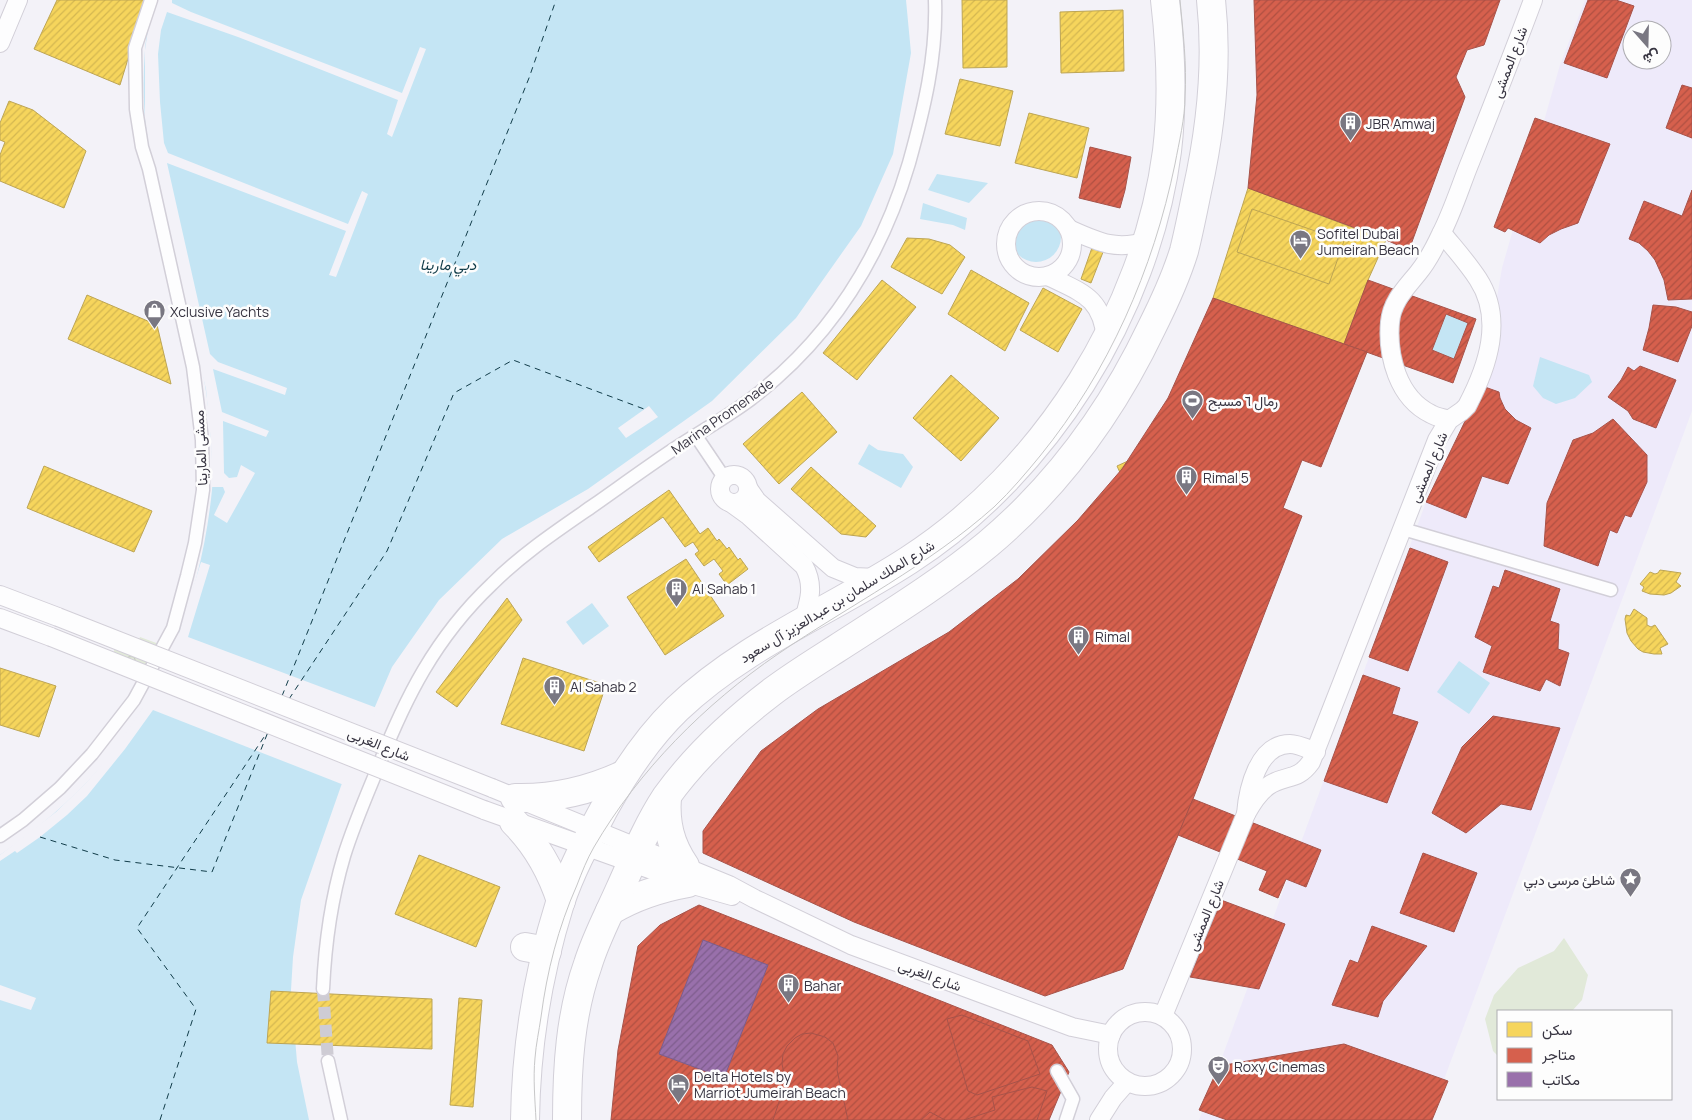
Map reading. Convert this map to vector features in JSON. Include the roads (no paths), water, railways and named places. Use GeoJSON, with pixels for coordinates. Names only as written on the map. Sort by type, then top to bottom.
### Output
{"type":"FeatureCollection","features":[{"type":"Feature","properties":{"kind":"main road","name":"شارع الملك سلمان بن عبدالعزيز آل سعود"},"geometry":{"type":"LineString","coordinates":[[525,1120],[536,949],[561,901],[589,838],[623,775],[655,732],[700,689],[750,653],[910,559],[969,515],[1008,476],[1046,433],[1106,340],[1122,308],[1147,241],[1162,182],[1170,122],[1171,61],[1165,0]]}},
{"type":"Feature","properties":{"kind":"main road"},"geometry":{"type":"LineString","coordinates":[[567,1120],[573,1022],[588,964],[635,855],[649,826],[667,797],[730,727],[772,692],[966,561],[1008,526],[1116,412],[1169,291],[1184,251],[1203,166],[1212,104],[1214,41],[1211,0]]}},
{"type":"Feature","properties":{"kind":"main road"},"geometry":{"type":"LineString","coordinates":[[561,901],[548,866],[507,803],[570,794],[593,788],[623,775]]}},
{"type":"Feature","properties":{"kind":"main road"},"geometry":{"type":"LineString","coordinates":[[610,911],[640,895],[656,890],[686,875],[667,826],[667,797]]}},
{"type":"Feature","properties":{"kind":"street"},"geometry":{"type":"LineString","coordinates":[[0,43],[18,0]]}},
{"type":"Feature","properties":{"kind":"street","name":"ممشى المارينا"},"geometry":{"type":"LineString","coordinates":[[0,836],[23,820],[60,788],[92,754],[134,700],[173,628],[194,542],[203,482],[202,440],[193,367],[149,169],[142,147],[136,109],[135,48],[151,0]]}},
{"type":"Feature","properties":{"kind":"street","name":"Marina Promenade"},"geometry":{"type":"LineString","coordinates":[[323,989],[326,947],[335,888],[355,823],[395,725],[420,674],[471,605],[490,584],[533,547],[750,399],[800,356],[842,306],[876,249],[901,189],[919,128],[931,68],[935,0]]}},
{"type":"Feature","properties":{"kind":"street","name":"شارع الممشى"},"geometry":{"type":"LineString","coordinates":[[1163,1016],[1246,814],[1257,795],[1282,779],[1296,776],[1306,770],[1316,752],[1437,440],[1449,420],[1462,412],[1470,399],[1488,356],[1491,344],[1492,321],[1487,298],[1480,283],[1442,233],[1533,0]]}},
{"type":"Feature","properties":{"kind":"street"},"geometry":{"type":"LineString","coordinates":[[1028,212],[1048,212],[1056,215],[1069,229],[1073,240],[1072,252],[1067,263],[1059,271],[1048,276],[1038,278],[1027,276],[1011,262],[1007,252],[1008,232],[1013,223],[1028,212]]}},
{"type":"Feature","properties":{"kind":"street"},"geometry":{"type":"LineString","coordinates":[[1069,229],[1111,245],[1136,245],[1147,241]]}},
{"type":"Feature","properties":{"kind":"street"},"geometry":{"type":"LineString","coordinates":[[1442,233],[1418,274],[1409,282],[1396,301],[1390,320],[1390,333],[1392,360],[1401,383],[1416,402],[1431,414],[1449,420]]}},
{"type":"Feature","properties":{"kind":"street"},"geometry":{"type":"LineString","coordinates":[[1048,276],[1082,294],[1094,303],[1103,320],[1106,340]]}},
{"type":"Feature","properties":{"kind":"street"},"geometry":{"type":"LineString","coordinates":[[696,436],[725,479]]}},
{"type":"Feature","properties":{"kind":"street"},"geometry":{"type":"LineString","coordinates":[[731,503],[741,501],[748,494],[746,481],[739,476],[732,475],[725,479],[720,488],[726,501],[749,516],[804,566],[808,573],[811,590],[803,622]]}},
{"type":"Feature","properties":{"kind":"street"},"geometry":{"type":"LineString","coordinates":[[748,488],[757,501],[833,568],[854,577],[879,578]]}},
{"type":"Feature","properties":{"kind":"street"},"geometry":{"type":"LineString","coordinates":[[1403,529],[1611,590]]}},
{"type":"Feature","properties":{"kind":"street","name":"شارع الغربى"},"geometry":{"type":"LineString","coordinates":[[0,595],[58,617],[589,838],[686,875],[725,894],[755,899],[851,945],[1072,1028],[1110,1035]]}},
{"type":"Feature","properties":{"kind":"street","name":"شارع الغربى"},"geometry":{"type":"LineString","coordinates":[[0,618],[484,810],[507,803],[589,838]]}},
{"type":"Feature","properties":{"kind":"street","name":"شارع الممشى"},"geometry":{"type":"LineString","coordinates":[[1246,814],[1248,794],[1254,777],[1270,751],[1280,745],[1292,744],[1316,752]]}},
{"type":"Feature","properties":{"kind":"street"},"geometry":{"type":"LineString","coordinates":[[1139,1012],[1152,1012],[1163,1016],[1173,1023],[1179,1033],[1182,1050],[1179,1065],[1165,1081],[1155,1085],[1144,1087],[1126,1082],[1116,1073],[1110,1061],[1108,1048],[1110,1035],[1117,1024],[1127,1016],[1139,1012]]}},
{"type":"Feature","properties":{"kind":"street"},"geometry":{"type":"LineString","coordinates":[[328,1061],[341,1120]]}},
{"type":"Feature","properties":{"kind":"street"},"geometry":{"type":"LineString","coordinates":[[1057,1071],[1073,1099],[1066,1120]]}},
{"type":"Feature","properties":{"kind":"street"},"geometry":{"type":"LineString","coordinates":[[1099,1120],[1126,1082]]}},
{"type":"Feature","properties":{"kind":"water","name":"دبي مارينا"},"geometry":{"type":"Polygon","coordinates":[[[156,0],[906,0],[911,53],[893,154],[861,226],[796,318],[712,401],[588,489],[502,539],[439,600],[392,667],[341,786],[301,900],[293,957],[291,990],[297,1062],[309,1120],[0,1120],[0,855],[52,815],[88,781],[123,739],[144,707],[162,673],[190,602],[207,528],[212,490],[212,449],[206,388],[154,180],[145,121],[144,78],[146,44],[156,0]]]}},
{"type":"Feature","properties":{"kind":"water"},"geometry":{"type":"Polygon","coordinates":[[[937,174],[988,183],[969,203],[928,190],[937,174]]]}},
{"type":"Feature","properties":{"kind":"water"},"geometry":{"type":"Polygon","coordinates":[[[923,203],[967,218],[965,230],[953,225],[920,219],[923,203]]]}},
{"type":"Feature","properties":{"kind":"water"},"geometry":{"type":"Polygon","coordinates":[[[1036,212],[1054,219],[1061,237],[1054,255],[1036,262],[1018,255],[1011,237],[1018,219],[1036,212]]]}},
{"type":"Feature","properties":{"kind":"water"},"geometry":{"type":"Polygon","coordinates":[[[1446,314],[1468,323],[1454,359],[1432,350],[1446,314]]]}},
{"type":"Feature","properties":{"kind":"water"},"geometry":{"type":"Polygon","coordinates":[[[1540,357],[1589,375],[1592,382],[1575,398],[1556,404],[1543,398],[1533,386],[1540,357]]]}},
{"type":"Feature","properties":{"kind":"water"},"geometry":{"type":"Polygon","coordinates":[[[869,444],[878,450],[903,454],[913,467],[901,488],[858,464],[869,444]]]}},
{"type":"Feature","properties":{"kind":"water"},"geometry":{"type":"Polygon","coordinates":[[[592,603],[609,626],[583,645],[566,622],[592,603]]]}},
{"type":"Feature","properties":{"kind":"water"},"geometry":{"type":"Polygon","coordinates":[[[1459,661],[1490,683],[1469,714],[1437,692],[1459,661]]]}},
{"type":"Feature","properties":{"kind":"tunnel"},"geometry":{"type":"LineString","coordinates":[[323,989],[328,1061]]}},
{"type":"Feature","properties":{"kind":"tram line"},"geometry":{"type":"LineString","coordinates":[[536,1120],[534,1089],[536,1048],[546,983],[554,950],[570,901],[589,856],[631,791],[676,740],[725,694],[751,673],[805,636],[943,548],[994,507],[1040,456],[1065,423],[1087,389],[1107,354],[1141,281],[1166,203],[1180,139],[1185,105],[1185,60],[1180,0]]}},
{"type":"Feature","properties":{"kind":"place","name":"JBR Amwaj"},"geometry":{"type":"Point","coordinates":[1350,142]}},
{"type":"Feature","properties":{"kind":"place","name":"Sofitel Dubai Jumeirah Beach"},"geometry":{"type":"Point","coordinates":[1301,260]}},
{"type":"Feature","properties":{"kind":"place","name":"Xclusive Yachts"},"geometry":{"type":"Point","coordinates":[154,330]}},
{"type":"Feature","properties":{"kind":"place","name":"رمال ٦ مسبح"},"geometry":{"type":"Point","coordinates":[1192,419]}},
{"type":"Feature","properties":{"kind":"place","name":"Rimal 5"},"geometry":{"type":"Point","coordinates":[1187,496]}},
{"type":"Feature","properties":{"kind":"place","name":"Al Sahab 1"},"geometry":{"type":"Point","coordinates":[676,607]}},
{"type":"Feature","properties":{"kind":"place","name":"Rimal"},"geometry":{"type":"Point","coordinates":[1079,655]}},
{"type":"Feature","properties":{"kind":"place","name":"Al Sahab 2"},"geometry":{"type":"Point","coordinates":[554,705]}},
{"type":"Feature","properties":{"kind":"place","name":"شاطئ مرسى دبي"},"geometry":{"type":"Point","coordinates":[1631,898]}},
{"type":"Feature","properties":{"kind":"place","name":"Bahar"},"geometry":{"type":"Point","coordinates":[788,1004]}},
{"type":"Feature","properties":{"kind":"place","name":"Roxy Cinemas"},"geometry":{"type":"Point","coordinates":[1218,1085]}},
{"type":"Feature","properties":{"kind":"place","name":"Delta Hotels by Marriot Jumeirah Beach"},"geometry":{"type":"Point","coordinates":[678,1103]}}]}
